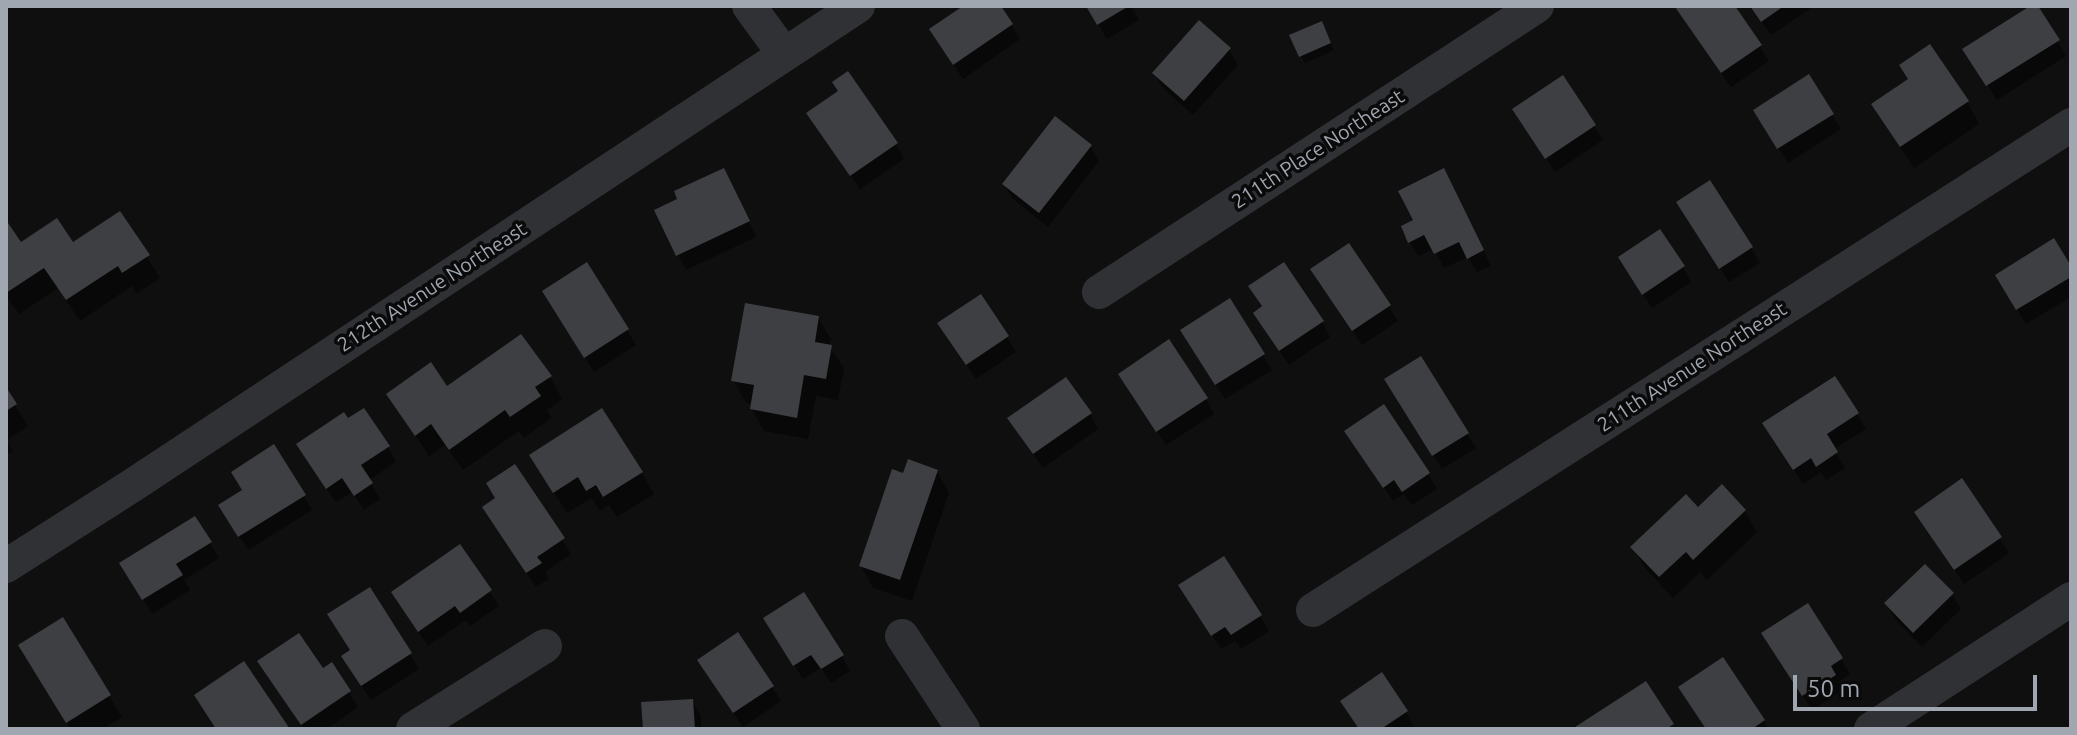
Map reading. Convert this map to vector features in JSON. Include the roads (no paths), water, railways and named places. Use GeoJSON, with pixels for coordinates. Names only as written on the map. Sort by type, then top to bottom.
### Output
{"type":"FeatureCollection","features":[{"type":"Feature","properties":{"kind":"street"},"geometry":{"type":"LineString","coordinates":[[749,6],[784,54]]}},
{"type":"Feature","properties":{"kind":"street","name":"212th Avenue Northeast"},"geometry":{"type":"LineString","coordinates":[[6,566],[858,6]]}},
{"type":"Feature","properties":{"kind":"street","name":"211th Place Northeast"},"geometry":{"type":"LineString","coordinates":[[1099,292],[1537,6]]}},
{"type":"Feature","properties":{"kind":"street","name":"211th Avenue Northeast"},"geometry":{"type":"LineString","coordinates":[[1313,610],[2071,125]]}},
{"type":"Feature","properties":{"kind":"street"},"geometry":{"type":"LineString","coordinates":[[1871,729],[2071,599]]}},
{"type":"Feature","properties":{"kind":"street"},"geometry":{"type":"LineString","coordinates":[[902,636],[963,729]]}},
{"type":"Feature","properties":{"kind":"street"},"geometry":{"type":"LineString","coordinates":[[413,729],[545,646]]}}]}
